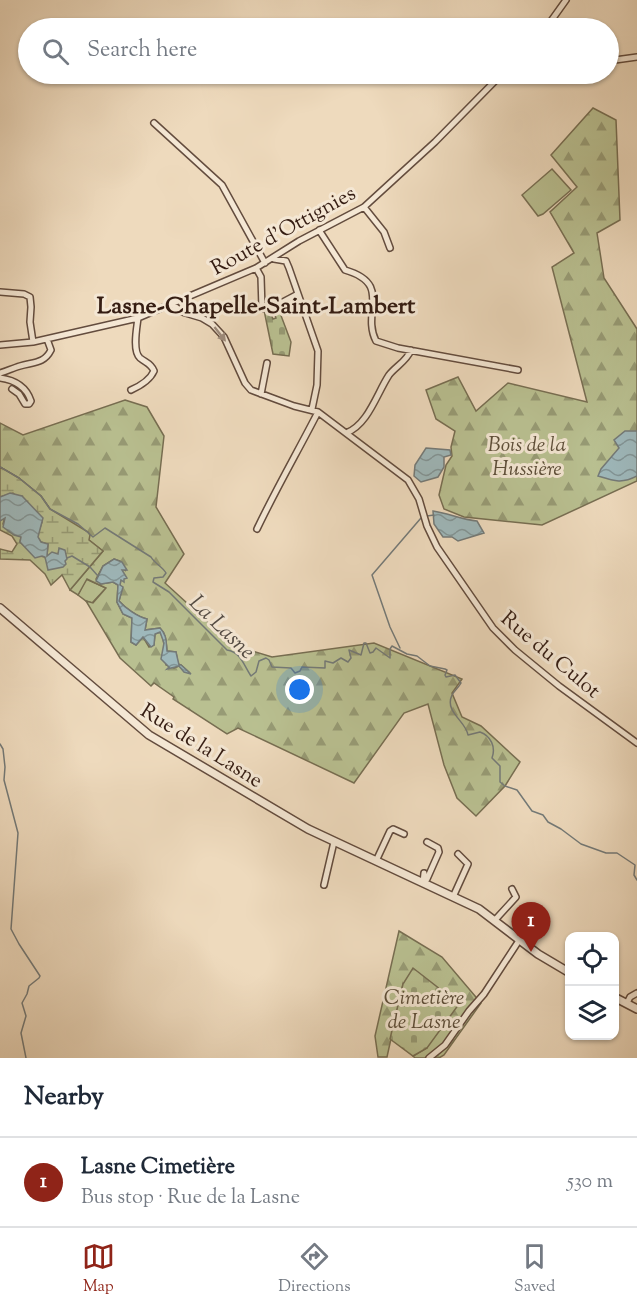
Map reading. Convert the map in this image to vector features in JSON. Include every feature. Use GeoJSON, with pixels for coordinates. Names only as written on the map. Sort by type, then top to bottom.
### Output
{"type":"FeatureCollection","features":[{"type":"Feature","properties":{"kind":"street"},"geometry":{"type":"LineString","coordinates":[[553,18],[566,0]]}},
{"type":"Feature","properties":{"kind":"street"},"geometry":{"type":"LineString","coordinates":[[619,60],[637,57]]}},
{"type":"Feature","properties":{"kind":"street","name":"Route d'Ottignies"},"geometry":{"type":"LineString","coordinates":[[0,345],[33,342],[138,318],[273,259],[319,230],[364,207],[435,142],[492,84]]}},
{"type":"Feature","properties":{"kind":"street"},"geometry":{"type":"LineString","coordinates":[[154,123],[222,185],[265,263]]}},
{"type":"Feature","properties":{"kind":"street"},"geometry":{"type":"LineString","coordinates":[[364,207],[384,232],[390,248]]}},
{"type":"Feature","properties":{"kind":"street"},"geometry":{"type":"LineString","coordinates":[[319,230],[345,270],[360,274],[370,285],[374,302],[370,327],[376,341],[411,350],[518,370]]}},
{"type":"Feature","properties":{"kind":"street"},"geometry":{"type":"LineString","coordinates":[[257,529],[282,478],[297,455],[315,411],[318,351],[282,252]]}},
{"type":"Feature","properties":{"kind":"street"},"geometry":{"type":"LineString","coordinates":[[273,259],[286,261]]}},
{"type":"Feature","properties":{"kind":"street"},"geometry":{"type":"LineString","coordinates":[[256,268],[261,277],[262,309],[298,294]]}},
{"type":"Feature","properties":{"kind":"street"},"geometry":{"type":"LineString","coordinates":[[0,292],[24,294],[30,297],[33,342]]}},
{"type":"Feature","properties":{"kind":"street"},"geometry":{"type":"LineString","coordinates":[[172,304],[182,312],[202,318],[212,324],[224,337],[245,383],[251,390],[315,411]]}},
{"type":"Feature","properties":{"kind":"street"},"geometry":{"type":"LineString","coordinates":[[131,390],[141,385],[154,371],[150,363],[139,358],[136,352],[138,318]]}},
{"type":"Feature","properties":{"kind":"street"},"geometry":{"type":"LineString","coordinates":[[0,375],[45,358],[51,350],[47,339]]}},
{"type":"Feature","properties":{"kind":"street"},"geometry":{"type":"LineString","coordinates":[[346,433],[357,427],[377,399],[391,373],[405,360],[411,350]]}},
{"type":"Feature","properties":{"kind":"street"},"geometry":{"type":"LineString","coordinates":[[261,394],[267,363]]}},
{"type":"Feature","properties":{"kind":"street"},"geometry":{"type":"LineString","coordinates":[[0,375],[19,384],[28,393],[31,401],[29,404],[25,404],[19,394],[12,389]]}},
{"type":"Feature","properties":{"kind":"street","name":"Rue du Culot"},"geometry":{"type":"LineString","coordinates":[[315,411],[397,470],[411,483],[436,548],[493,628],[515,650],[559,686],[637,743]]}},
{"type":"Feature","properties":{"kind":"street","name":"Rue de la Lasne"},"geometry":{"type":"LineString","coordinates":[[0,608],[149,735],[288,818],[334,842],[479,909],[538,954],[565,970]]}},
{"type":"Feature","properties":{"kind":"street"},"geometry":{"type":"LineString","coordinates":[[376,861],[390,831],[393,829],[404,834]]}},
{"type":"Feature","properties":{"kind":"street"},"geometry":{"type":"LineString","coordinates":[[324,885],[334,842]]}},
{"type":"Feature","properties":{"kind":"street"},"geometry":{"type":"LineString","coordinates":[[423,883],[439,852],[438,848],[427,842]]}},
{"type":"Feature","properties":{"kind":"street"},"geometry":{"type":"LineString","coordinates":[[453,897],[470,864],[458,854]]}},
{"type":"Feature","properties":{"kind":"street"},"geometry":{"type":"LineString","coordinates":[[423,883],[424,873]]}},
{"type":"Feature","properties":{"kind":"street"},"geometry":{"type":"LineString","coordinates":[[495,920],[516,897],[512,889]]}},
{"type":"Feature","properties":{"kind":"street"},"geometry":{"type":"LineString","coordinates":[[429,1058],[445,1045],[468,1011],[484,994],[520,939]]}},
{"type":"Feature","properties":{"kind":"street"},"geometry":{"type":"LineString","coordinates":[[627,1003],[630,997],[637,993]]}},
{"type":"Feature","properties":{"kind":"street"},"geometry":{"type":"LineString","coordinates":[[619,999],[637,1009]]}},
{"type":"Feature","properties":{"kind":"green space","name":"Bois de la Hussière"},"geometry":{"type":"Polygon","coordinates":[[[593,108],[616,120],[620,220],[597,233],[604,278],[637,329],[637,481],[542,525],[464,517],[444,509],[439,495],[446,465],[452,456],[451,447],[455,431],[436,419],[426,390],[458,377],[476,411],[508,383],[587,402],[552,267],[574,253],[550,212],[577,187],[551,155],[593,108]]]}},
{"type":"Feature","properties":{"kind":"green space"},"geometry":{"type":"Polygon","coordinates":[[[552,169],[571,190],[538,216],[522,195],[552,169]]]}},
{"type":"Feature","properties":{"kind":"green space"},"geometry":{"type":"Polygon","coordinates":[[[277,305],[291,342],[289,356],[273,354],[264,310],[269,309],[273,319],[276,318],[272,307],[277,305]]]}},
{"type":"Feature","properties":{"kind":"green space"},"geometry":{"type":"Polygon","coordinates":[[[125,400],[147,407],[164,436],[156,507],[184,554],[165,583],[233,645],[272,657],[374,643],[462,679],[452,693],[462,717],[481,726],[520,762],[505,786],[476,816],[457,798],[444,765],[428,704],[404,713],[354,783],[238,728],[227,734],[173,699],[174,697],[154,683],[151,686],[120,658],[86,601],[93,603],[106,588],[87,579],[78,595],[70,590],[103,551],[50,509],[41,496],[19,478],[0,467],[0,423],[23,435],[125,400]],[[114,559],[103,566],[96,579],[101,584],[113,582],[118,585],[117,602],[123,614],[132,618],[131,642],[136,645],[143,637],[149,647],[154,645],[155,634],[160,632],[164,643],[166,665],[174,668],[179,666],[190,673],[178,664],[176,652],[167,651],[165,636],[160,628],[145,630],[147,619],[132,612],[119,601],[122,589],[121,578],[125,578],[121,570],[126,571],[120,561],[114,559]]]}},
{"type":"Feature","properties":{"kind":"green space"},"geometry":{"type":"Polygon","coordinates":[[[0,467],[19,478],[41,496],[50,509],[88,532],[89,540],[103,551],[70,590],[62,575],[51,585],[45,574],[30,560],[0,559],[0,549],[12,552],[17,544],[12,536],[0,530],[0,521],[5,517],[3,524],[21,537],[20,542],[35,555],[45,557],[50,569],[65,562],[59,553],[47,556],[48,544],[41,542],[37,537],[42,522],[13,493],[0,497],[0,467]]]}},
{"type":"Feature","properties":{"kind":"green space"},"geometry":{"type":"Polygon","coordinates":[[[86,579],[106,588],[92,603],[78,595],[86,579]]]}},
{"type":"Feature","properties":{"kind":"green space"},"geometry":{"type":"Polygon","coordinates":[[[399,931],[442,957],[481,1003],[444,1055],[439,1058],[415,1058],[413,1056],[427,1048],[403,984],[387,1057],[378,1057],[375,1036],[399,931]]]}},
{"type":"Feature","properties":{"kind":"green space","name":"Cimetière de Lasne"},"geometry":{"type":"Polygon","coordinates":[[[413,968],[459,1004],[427,1048],[413,1056],[390,1039],[403,984],[413,968]]]}},
{"type":"Feature","properties":{"kind":"water"},"geometry":{"type":"Polygon","coordinates":[[[625,431],[637,431],[637,476],[618,481],[598,476],[601,469],[619,448],[614,440],[625,431]]]}},
{"type":"Feature","properties":{"kind":"water"},"geometry":{"type":"Polygon","coordinates":[[[426,448],[450,450],[451,455],[444,457],[444,467],[438,477],[421,482],[414,476],[415,465],[426,448]]]}},
{"type":"Feature","properties":{"kind":"water"},"geometry":{"type":"Polygon","coordinates":[[[10,493],[22,496],[43,518],[38,537],[41,542],[48,544],[47,556],[52,552],[58,554],[59,548],[65,550],[67,559],[63,567],[48,570],[45,557],[35,558],[20,542],[21,537],[3,527],[5,518],[0,521],[0,497],[10,493]]]}},
{"type":"Feature","properties":{"kind":"water"},"geometry":{"type":"Polygon","coordinates":[[[433,511],[477,521],[484,533],[458,541],[452,537],[443,537],[434,524],[433,511]]]}},
{"type":"Feature","properties":{"kind":"water"},"geometry":{"type":"Polygon","coordinates":[[[114,559],[122,562],[127,570],[122,570],[127,578],[124,582],[121,580],[120,585],[123,587],[119,601],[132,612],[147,619],[145,630],[160,628],[165,636],[167,651],[176,652],[179,665],[191,674],[184,672],[179,666],[167,669],[169,667],[161,659],[164,643],[160,632],[155,634],[154,645],[151,647],[143,637],[136,645],[131,642],[132,618],[123,614],[117,602],[118,585],[113,582],[101,584],[96,581],[103,566],[114,559]]]}},
{"type":"Feature","properties":{"kind":"waterway","name":"La Lasne"},"geometry":{"type":"LineString","coordinates":[[0,467],[19,478],[41,496],[50,509],[78,524],[93,537],[105,528],[151,557],[166,573],[163,577],[154,578],[153,582],[169,592],[227,650],[239,656],[251,676],[256,672],[259,661],[266,658],[272,667],[291,668],[295,673],[302,667],[325,668],[325,661],[333,663],[341,658],[348,662],[351,658],[349,650],[361,655],[364,643],[370,653],[376,648],[390,658],[392,646],[407,654],[417,656],[430,666],[447,670],[446,677],[455,675],[461,683],[450,701],[453,711],[468,735],[480,732],[490,739],[493,746],[492,758],[500,766],[500,782],[517,790],[532,811],[543,815],[548,822],[581,844],[606,853],[617,853],[635,865],[634,875],[637,880]]}},
{"type":"Feature","properties":{"kind":"waterway"},"geometry":{"type":"LineString","coordinates":[[427,516],[434,515]]}},
{"type":"Feature","properties":{"kind":"waterway"},"geometry":{"type":"LineString","coordinates":[[400,648],[390,627],[372,575],[421,518]]}},
{"type":"Feature","properties":{"kind":"waterway"},"geometry":{"type":"LineString","coordinates":[[67,558],[72,556],[90,567],[98,576]]}},
{"type":"Feature","properties":{"kind":"waterway"},"geometry":{"type":"LineString","coordinates":[[0,744],[3,749],[4,780],[18,833],[11,929],[40,976],[29,986],[22,1003],[26,1016],[21,1033],[26,1058]]}},
{"type":"Feature","properties":{"kind":"place","name":"Lasne Cimetière"},"geometry":{"type":"Point","coordinates":[531,952]}},
{"type":"Feature","properties":{"kind":"district","name":"Lasne-Chapelle-Saint-Lambert"},"geometry":{"type":"Point","coordinates":[256,305]}}]}
